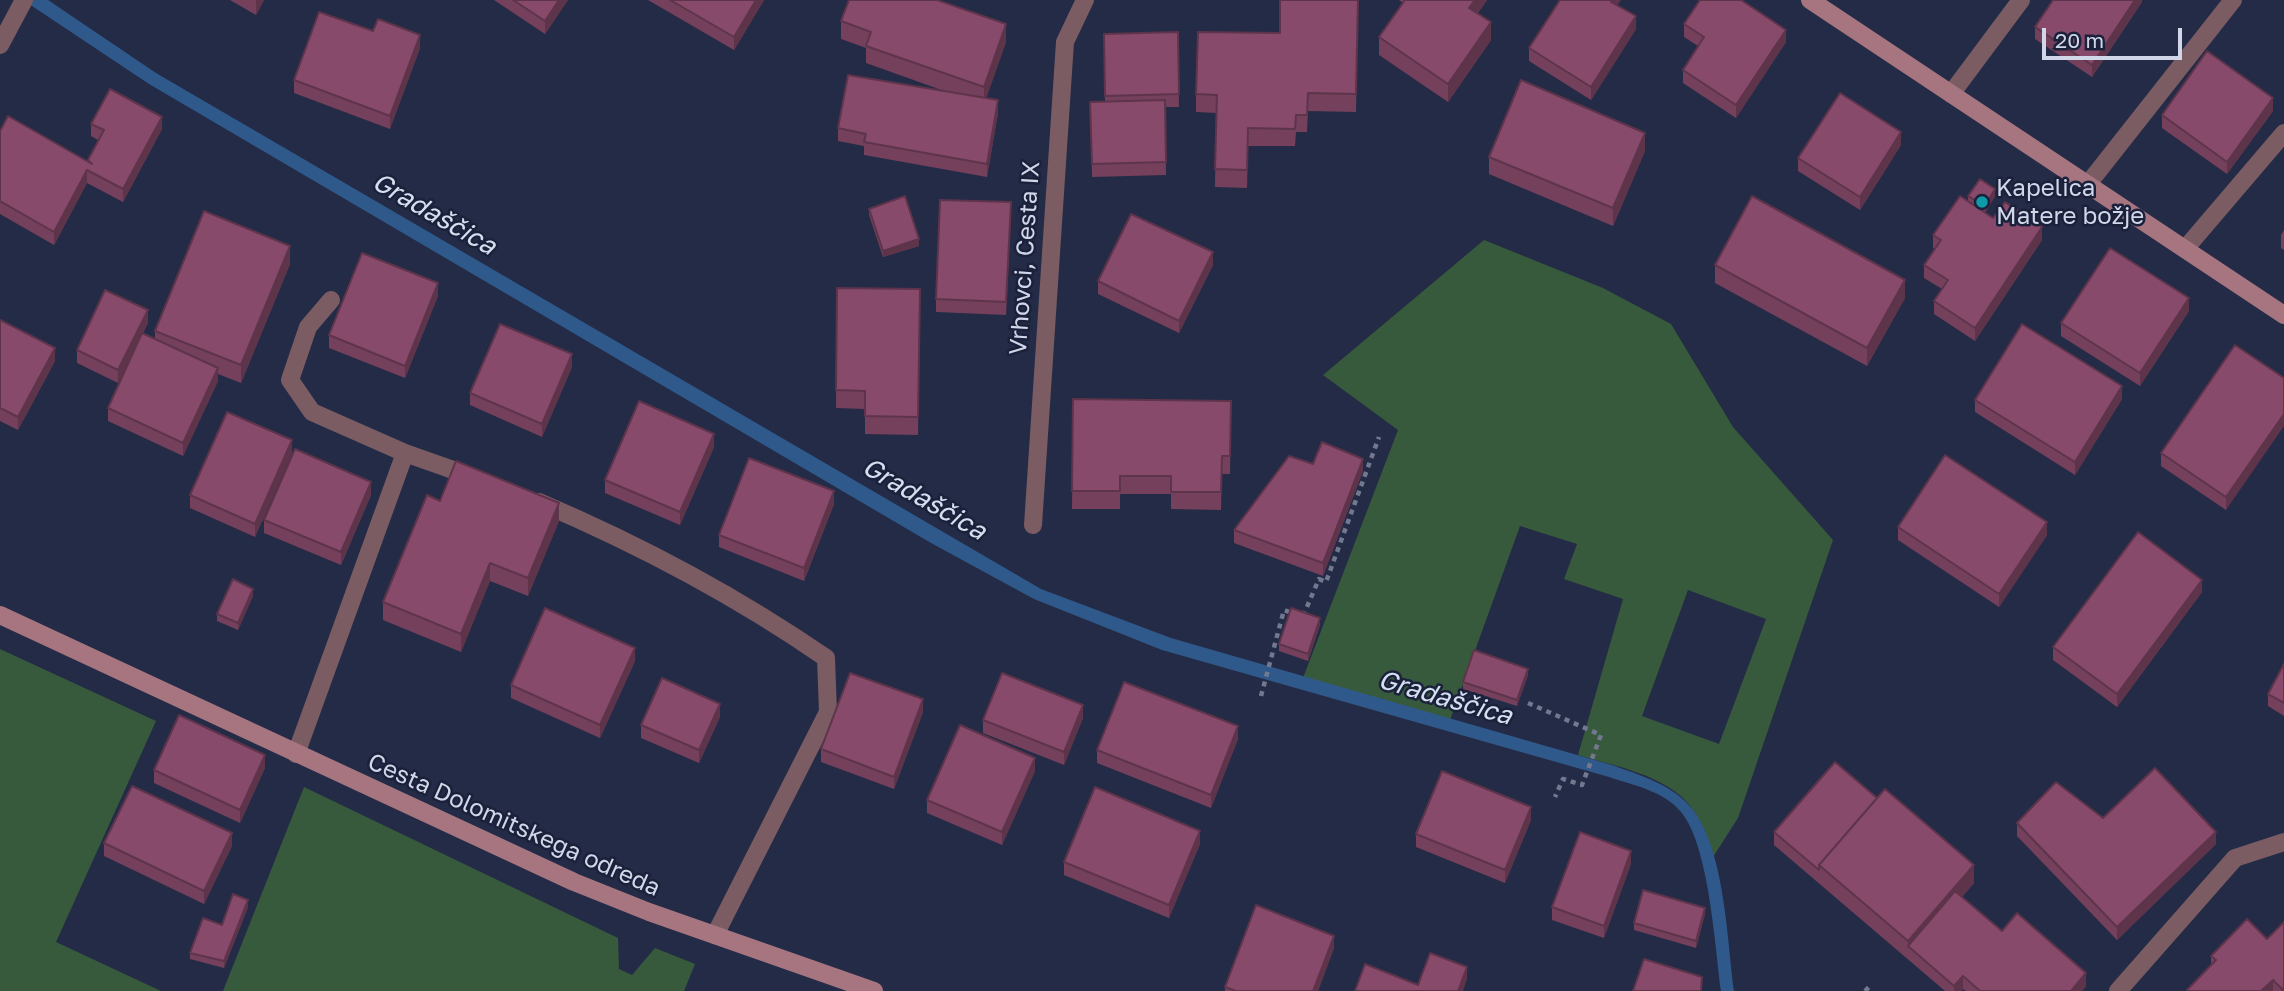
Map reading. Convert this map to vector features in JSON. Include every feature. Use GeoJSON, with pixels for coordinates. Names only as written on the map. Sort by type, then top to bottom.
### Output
{"type":"FeatureCollection","features":[{"type":"Feature","properties":{"kind":"street","name":"Vrhovci, Cesta IX"},"geometry":{"type":"LineString","coordinates":[[1033,525],[1065,42],[1085,0]]}},
{"type":"Feature","properties":{"kind":"street"},"geometry":{"type":"LineString","coordinates":[[1810,0],[2284,315]]}},
{"type":"Feature","properties":{"kind":"street"},"geometry":{"type":"LineString","coordinates":[[1951,94],[2021,0]]}},
{"type":"Feature","properties":{"kind":"street"},"geometry":{"type":"LineString","coordinates":[[2088,184],[2233,0]]}},
{"type":"Feature","properties":{"kind":"street"},"geometry":{"type":"LineString","coordinates":[[0,45],[21,5]]}},
{"type":"Feature","properties":{"kind":"street"},"geometry":{"type":"LineString","coordinates":[[2185,249],[2284,133]]}},
{"type":"Feature","properties":{"kind":"street"},"geometry":{"type":"LineString","coordinates":[[331,300],[308,327],[290,380],[312,412],[405,453],[495,485]]}},
{"type":"Feature","properties":{"kind":"street"},"geometry":{"type":"LineString","coordinates":[[296,754],[405,453]]}},
{"type":"Feature","properties":{"kind":"street"},"geometry":{"type":"LineString","coordinates":[[520,495],[607,531],[745,605],[826,658],[828,712],[715,935]]}},
{"type":"Feature","properties":{"kind":"street","name":"Cesta Dolomitskega odreda"},"geometry":{"type":"LineString","coordinates":[[0,615],[574,882],[874,991]]}},
{"type":"Feature","properties":{"kind":"street"},"geometry":{"type":"LineString","coordinates":[[2118,991],[2235,858],[2284,842]]}},
{"type":"Feature","properties":{"kind":"path"},"geometry":{"type":"LineString","coordinates":[[1261,696],[1284,610],[1305,617],[1319,579],[1326,582],[1379,437]]}},
{"type":"Feature","properties":{"kind":"path"},"geometry":{"type":"LineString","coordinates":[[1528,703],[1601,735],[1582,785],[1563,779],[1555,797]]}},
{"type":"Feature","properties":{"kind":"green space"},"geometry":{"type":"Polygon","coordinates":[[[1484,240],[1603,288],[1671,324],[1733,427],[1833,540],[1738,818],[1713,857],[1698,819],[1681,796],[1639,773],[1578,755],[1623,599],[1564,579],[1577,544],[1520,526],[1450,720],[1303,678],[1398,430],[1323,375],[1484,240]],[[1688,590],[1642,716],[1719,744],[1766,619],[1688,590]]]}},
{"type":"Feature","properties":{"kind":"green space"},"geometry":{"type":"Polygon","coordinates":[[[0,649],[156,721],[56,942],[161,991],[0,991],[0,649]]]}},
{"type":"Feature","properties":{"kind":"green space"},"geometry":{"type":"Polygon","coordinates":[[[304,787],[618,938],[619,969],[632,975],[655,948],[695,964],[684,991],[223,991],[304,787]]]}},
{"type":"Feature","properties":{"kind":"water","name":"Gradaščica"},"geometry":{"type":"Polygon","coordinates":[[[23,0],[48,0],[156,73],[1041,589],[1171,638],[1612,765],[1662,785],[1688,804],[1710,842],[1722,893],[1734,991],[1721,991],[1709,897],[1691,827],[1681,812],[1666,799],[1609,777],[1162,650],[1034,599],[931,543],[149,84],[23,0]]]}},
{"type":"Feature","properties":{"kind":"building"},"geometry":{"type":"Polygon","coordinates":[[[513,0],[559,0],[545,21],[513,0]]]}},
{"type":"Feature","properties":{"kind":"building"},"geometry":{"type":"Polygon","coordinates":[[[670,0],[756,0],[734,37],[670,0]]]}},
{"type":"Feature","properties":{"kind":"building"},"geometry":{"type":"Polygon","coordinates":[[[849,0],[937,0],[1006,24],[984,87],[866,46],[871,32],[841,21],[849,0]]]}},
{"type":"Feature","properties":{"kind":"building"},"geometry":{"type":"Polygon","coordinates":[[[1280,0],[1358,0],[1356,94],[1308,93],[1307,115],[1296,115],[1295,129],[1248,128],[1247,170],[1215,169],[1217,95],[1196,94],[1198,32],[1280,33],[1280,0]]]}},
{"type":"Feature","properties":{"kind":"building"},"geometry":{"type":"Polygon","coordinates":[[[1405,0],[1475,0],[1469,8],[1491,22],[1448,84],[1379,37],[1405,0]]]}},
{"type":"Feature","properties":{"kind":"building"},"geometry":{"type":"Polygon","coordinates":[[[1560,0],[1613,0],[1611,2],[1636,16],[1591,87],[1529,48],[1560,0]]]}},
{"type":"Feature","properties":{"kind":"building"},"geometry":{"type":"Polygon","coordinates":[[[1700,0],[1741,0],[1786,30],[1736,105],[1683,70],[1704,37],[1684,24],[1700,0]]]}},
{"type":"Feature","properties":{"kind":"building"},"geometry":{"type":"Polygon","coordinates":[[[2053,0],[2135,0],[2092,65],[2035,27],[2053,0]]]}},
{"type":"Feature","properties":{"kind":"building"},"geometry":{"type":"Polygon","coordinates":[[[319,12],[373,31],[378,19],[420,35],[390,116],[294,80],[319,12]]]}},
{"type":"Feature","properties":{"kind":"building"},"geometry":{"type":"Polygon","coordinates":[[[1178,32],[1179,94],[1105,96],[1104,34],[1178,32]]]}},
{"type":"Feature","properties":{"kind":"building"},"geometry":{"type":"Polygon","coordinates":[[[2207,51],[2273,98],[2227,162],[2162,115],[2207,51]]]}},
{"type":"Feature","properties":{"kind":"building"},"geometry":{"type":"Polygon","coordinates":[[[848,75],[998,100],[987,164],[864,142],[866,134],[838,128],[848,75]]]}},
{"type":"Feature","properties":{"kind":"building"},"geometry":{"type":"Polygon","coordinates":[[[1521,80],[1645,133],[1613,208],[1489,157],[1521,80]]]}},
{"type":"Feature","properties":{"kind":"building"},"geometry":{"type":"Polygon","coordinates":[[[110,89],[162,117],[123,189],[87,170],[54,232],[0,201],[0,131],[8,116],[92,164],[88,160],[104,130],[91,124],[110,89]]]}},
{"type":"Feature","properties":{"kind":"building"},"geometry":{"type":"Polygon","coordinates":[[[1840,93],[1901,132],[1860,197],[1798,158],[1840,93]]]}},
{"type":"Feature","properties":{"kind":"building"},"geometry":{"type":"Polygon","coordinates":[[[1165,100],[1166,162],[1092,164],[1090,102],[1165,100]]]}},
{"type":"Feature","properties":{"kind":"building"},"geometry":{"type":"Polygon","coordinates":[[[1980,179],[1995,189],[1985,206],[1968,196],[1980,179]]]}},
{"type":"Feature","properties":{"kind":"building"},"geometry":{"type":"Polygon","coordinates":[[[905,196],[919,239],[883,251],[869,209],[905,196]]]}},
{"type":"Feature","properties":{"kind":"building"},"geometry":{"type":"Polygon","coordinates":[[[1752,196],[1905,280],[1867,348],[1715,265],[1752,196]]]}},
{"type":"Feature","properties":{"kind":"building"},"geometry":{"type":"Polygon","coordinates":[[[1960,196],[1993,218],[2005,202],[2042,227],[1975,328],[1934,301],[1948,280],[1924,265],[1941,240],[1933,235],[1960,196]]]}},
{"type":"Feature","properties":{"kind":"building"},"geometry":{"type":"Polygon","coordinates":[[[940,200],[1011,202],[1006,302],[936,299],[940,200]]]}},
{"type":"Feature","properties":{"kind":"building"},"geometry":{"type":"Polygon","coordinates":[[[204,211],[290,246],[241,365],[155,331],[204,211]]]}},
{"type":"Feature","properties":{"kind":"building"},"geometry":{"type":"Polygon","coordinates":[[[1131,214],[1213,252],[1179,321],[1098,281],[1131,214]]]}},
{"type":"Feature","properties":{"kind":"building"},"geometry":{"type":"Polygon","coordinates":[[[2110,248],[2189,298],[2140,373],[2061,323],[2110,248]]]}},
{"type":"Feature","properties":{"kind":"building"},"geometry":{"type":"Polygon","coordinates":[[[362,253],[438,283],[405,366],[329,335],[362,253]]]}},
{"type":"Feature","properties":{"kind":"building"},"geometry":{"type":"Polygon","coordinates":[[[837,288],[920,289],[918,417],[865,416],[865,391],[836,390],[837,288]]]}},
{"type":"Feature","properties":{"kind":"building"},"geometry":{"type":"Polygon","coordinates":[[[105,290],[148,310],[118,370],[77,350],[105,290]]]}},
{"type":"Feature","properties":{"kind":"building"},"geometry":{"type":"Polygon","coordinates":[[[0,320],[55,348],[18,417],[0,408],[0,320]]]}},
{"type":"Feature","properties":{"kind":"building"},"geometry":{"type":"Polygon","coordinates":[[[500,324],[572,354],[542,424],[470,393],[500,324]]]}},
{"type":"Feature","properties":{"kind":"building"},"geometry":{"type":"Polygon","coordinates":[[[2022,324],[2122,386],[2075,462],[1975,400],[2022,324]]]}},
{"type":"Feature","properties":{"kind":"building"},"geometry":{"type":"Polygon","coordinates":[[[142,333],[218,368],[183,443],[108,408],[142,333]]]}},
{"type":"Feature","properties":{"kind":"building"},"geometry":{"type":"Polygon","coordinates":[[[2235,345],[2284,378],[2284,414],[2226,497],[2161,453],[2235,345]]]}},
{"type":"Feature","properties":{"kind":"building"},"geometry":{"type":"Polygon","coordinates":[[[1073,399],[1231,401],[1230,456],[1222,456],[1221,492],[1171,492],[1171,476],[1120,476],[1120,491],[1072,491],[1073,399]]]}},
{"type":"Feature","properties":{"kind":"building"},"geometry":{"type":"Polygon","coordinates":[[[639,401],[714,434],[680,512],[605,480],[639,401]]]}},
{"type":"Feature","properties":{"kind":"building"},"geometry":{"type":"Polygon","coordinates":[[[227,412],[292,440],[255,524],[190,495],[227,412]]]}},
{"type":"Feature","properties":{"kind":"building"},"geometry":{"type":"Polygon","coordinates":[[[1322,442],[1363,459],[1323,563],[1234,530],[1289,456],[1313,464],[1322,442]]]}},
{"type":"Feature","properties":{"kind":"building"},"geometry":{"type":"Polygon","coordinates":[[[295,449],[371,482],[341,552],[264,520],[295,449]]]}},
{"type":"Feature","properties":{"kind":"building"},"geometry":{"type":"Polygon","coordinates":[[[1945,455],[2047,522],[1999,594],[1898,527],[1945,455]]]}},
{"type":"Feature","properties":{"kind":"building"},"geometry":{"type":"Polygon","coordinates":[[[749,458],[834,491],[804,568],[719,535],[749,458]]]}},
{"type":"Feature","properties":{"kind":"building"},"geometry":{"type":"Polygon","coordinates":[[[456,461],[559,503],[528,578],[490,563],[461,634],[383,602],[427,495],[440,501],[456,461]]]}},
{"type":"Feature","properties":{"kind":"building"},"geometry":{"type":"Polygon","coordinates":[[[2138,532],[2202,580],[2117,694],[2053,647],[2138,532]]]}},
{"type":"Feature","properties":{"kind":"building"},"geometry":{"type":"Polygon","coordinates":[[[233,579],[253,589],[238,623],[217,614],[233,579]]]}},
{"type":"Feature","properties":{"kind":"building"},"geometry":{"type":"Polygon","coordinates":[[[545,608],[635,648],[600,725],[511,685],[545,608]]]}},
{"type":"Feature","properties":{"kind":"building"},"geometry":{"type":"Polygon","coordinates":[[[1291,608],[1320,618],[1308,654],[1279,644],[1291,608]]]}},
{"type":"Feature","properties":{"kind":"building"},"geometry":{"type":"Polygon","coordinates":[[[1474,650],[1528,669],[1517,700],[1463,682],[1474,650]]]}},
{"type":"Feature","properties":{"kind":"building"},"geometry":{"type":"Polygon","coordinates":[[[2284,664],[2284,703],[2268,694],[2284,664]]]}},
{"type":"Feature","properties":{"kind":"building"},"geometry":{"type":"Polygon","coordinates":[[[850,673],[923,699],[894,777],[821,749],[850,673]]]}},
{"type":"Feature","properties":{"kind":"building"},"geometry":{"type":"Polygon","coordinates":[[[1002,673],[1083,705],[1064,752],[983,720],[1002,673]]]}},
{"type":"Feature","properties":{"kind":"building"},"geometry":{"type":"Polygon","coordinates":[[[662,678],[720,704],[699,750],[641,725],[662,678]]]}},
{"type":"Feature","properties":{"kind":"building"},"geometry":{"type":"Polygon","coordinates":[[[1124,682],[1238,726],[1211,795],[1097,750],[1124,682]]]}},
{"type":"Feature","properties":{"kind":"building"},"geometry":{"type":"Polygon","coordinates":[[[179,715],[265,755],[240,810],[154,770],[179,715]]]}},
{"type":"Feature","properties":{"kind":"building"},"geometry":{"type":"Polygon","coordinates":[[[960,725],[1035,758],[1002,832],[927,800],[960,725]]]}},
{"type":"Feature","properties":{"kind":"building"},"geometry":{"type":"Polygon","coordinates":[[[1835,762],[1877,798],[1819,865],[1819,870],[1774,832],[1835,762]]]}},
{"type":"Feature","properties":{"kind":"building"},"geometry":{"type":"Polygon","coordinates":[[[2155,768],[2216,832],[2117,927],[2017,823],[2056,782],[2103,818],[2155,768]]]}},
{"type":"Feature","properties":{"kind":"building"},"geometry":{"type":"Polygon","coordinates":[[[1442,771],[1531,807],[1505,870],[1416,834],[1442,771]]]}},
{"type":"Feature","properties":{"kind":"building"},"geometry":{"type":"Polygon","coordinates":[[[132,786],[232,833],[204,891],[104,843],[132,786]]]}},
{"type":"Feature","properties":{"kind":"building"},"geometry":{"type":"Polygon","coordinates":[[[1095,787],[1200,831],[1169,905],[1064,862],[1095,787]]]}},
{"type":"Feature","properties":{"kind":"building"},"geometry":{"type":"Polygon","coordinates":[[[1885,789],[1974,865],[1908,941],[1819,865],[1885,789]]]}},
{"type":"Feature","properties":{"kind":"building"},"geometry":{"type":"Polygon","coordinates":[[[1580,832],[1631,851],[1604,926],[1552,907],[1580,832]]]}},
{"type":"Feature","properties":{"kind":"building"},"geometry":{"type":"Polygon","coordinates":[[[1643,890],[1705,908],[1696,941],[1634,923],[1643,890]]]}},
{"type":"Feature","properties":{"kind":"building"},"geometry":{"type":"Polygon","coordinates":[[[1955,891],[2002,931],[2017,913],[2086,973],[2071,991],[1980,991],[1963,976],[1954,986],[1908,946],[1955,891]]]}},
{"type":"Feature","properties":{"kind":"building"},"geometry":{"type":"Polygon","coordinates":[[[233,894],[248,900],[224,961],[190,953],[203,918],[222,925],[233,894]]]}},
{"type":"Feature","properties":{"kind":"building"},"geometry":{"type":"Polygon","coordinates":[[[1256,905],[1334,936],[1313,991],[1236,991],[1225,987],[1256,905]]]}},
{"type":"Feature","properties":{"kind":"building"},"geometry":{"type":"Polygon","coordinates":[[[2247,919],[2267,939],[2284,922],[2284,991],[2273,980],[2261,991],[2188,991],[2216,960],[2211,956],[2247,919]]]}},
{"type":"Feature","properties":{"kind":"building"},"geometry":{"type":"Polygon","coordinates":[[[1430,953],[1467,967],[1458,991],[1355,991],[1365,964],[1418,985],[1430,953]]]}},
{"type":"Feature","properties":{"kind":"building"},"geometry":{"type":"Polygon","coordinates":[[[1644,959],[1702,977],[1701,991],[1633,991],[1644,959]]]}},
{"type":"Feature","properties":{"kind":"place","name":"Kapelica Matere božje"},"geometry":{"type":"Point","coordinates":[1982,202]}}]}
